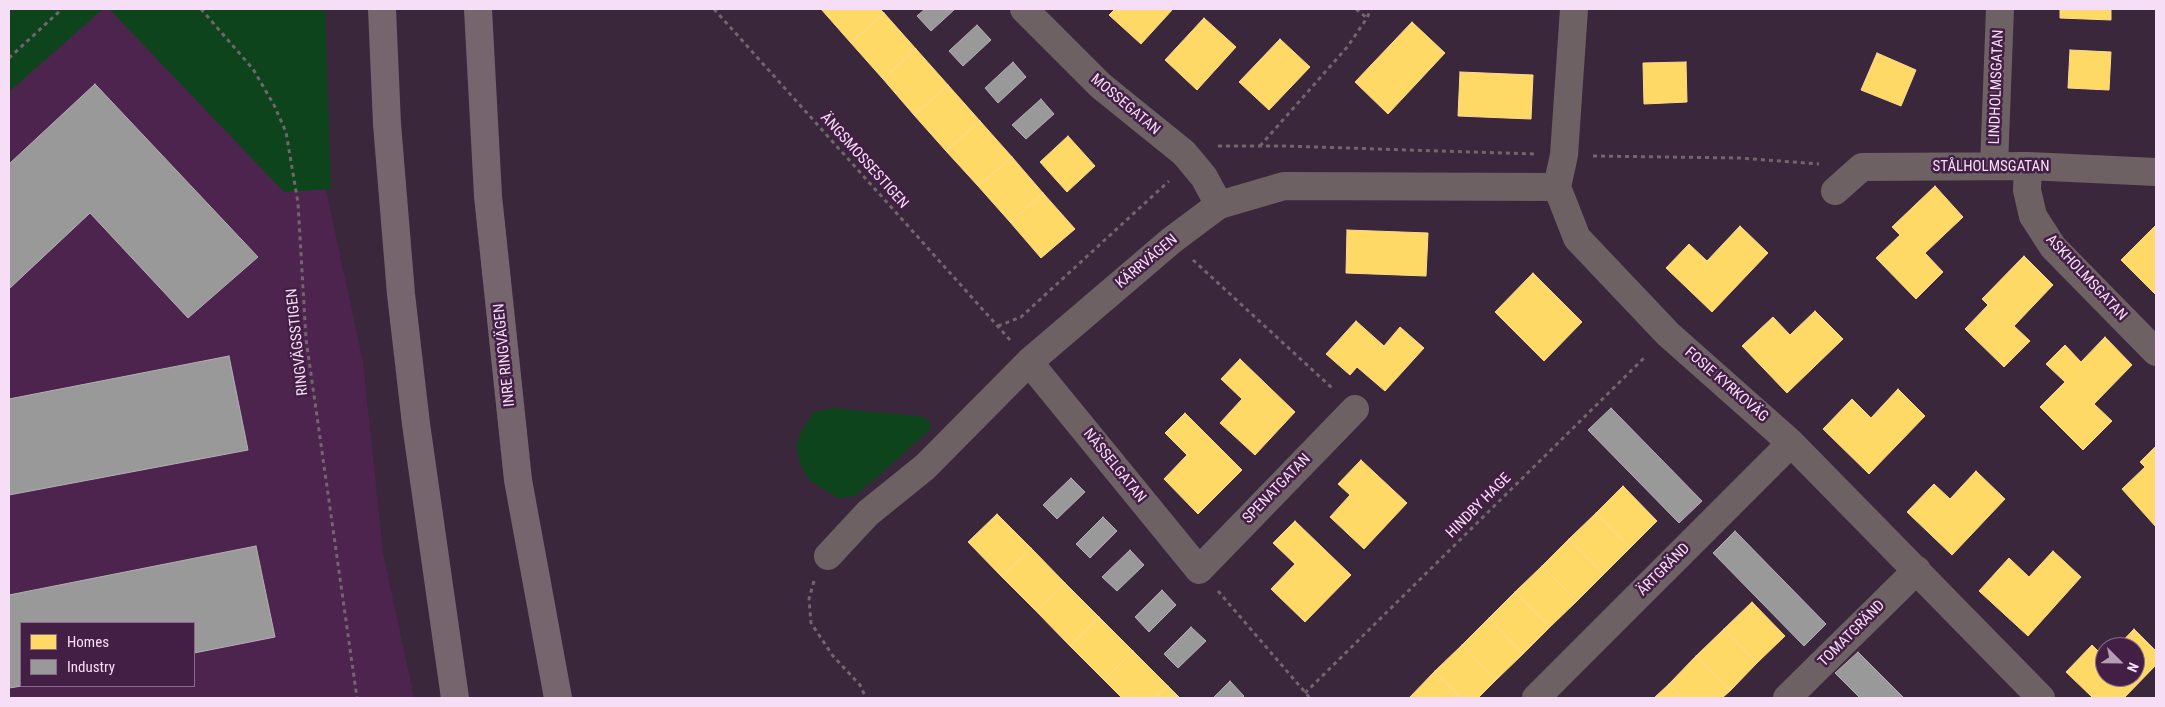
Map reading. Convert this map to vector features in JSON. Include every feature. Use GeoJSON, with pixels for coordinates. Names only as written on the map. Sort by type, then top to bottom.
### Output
{"type":"FeatureCollection","features":[{"type":"Feature","properties":{"kind":"highway"},"geometry":{"type":"LineString","coordinates":[[382,9],[387,124],[401,294],[416,424],[455,698]]}},
{"type":"Feature","properties":{"kind":"highway","name":"INRE RINGVÄGEN"},"geometry":{"type":"LineString","coordinates":[[478,9],[488,196],[518,480],[558,698]]}},
{"type":"Feature","properties":{"kind":"street","name":"MOSSEGATAN"},"geometry":{"type":"LineString","coordinates":[[1024,9],[1100,86],[1184,153],[1204,177],[1219,205]]}},
{"type":"Feature","properties":{"kind":"street"},"geometry":{"type":"LineString","coordinates":[[1557,187],[1564,155],[1574,9]]}},
{"type":"Feature","properties":{"kind":"street","name":"LINDHOLMSGATAN"},"geometry":{"type":"LineString","coordinates":[[1994,166],[2000,9]]}},
{"type":"Feature","properties":{"kind":"street","name":"STÅLHOLMSGATAN"},"geometry":{"type":"LineString","coordinates":[[1835,191],[1862,167],[2028,166],[2156,172]]}},
{"type":"Feature","properties":{"kind":"street","name":"ASKHOLMSGATAN"},"geometry":{"type":"LineString","coordinates":[[2028,166],[2027,190],[2033,216],[2052,247],[2156,352]]}},
{"type":"Feature","properties":{"kind":"street","name":"KÄRRVÄGEN"},"geometry":{"type":"LineString","coordinates":[[828,556],[868,513],[925,467],[1029,362],[1172,240],[1219,205],[1284,186],[1557,187]]}},
{"type":"Feature","properties":{"kind":"street","name":"FOSIE KYRKOVÄG"},"geometry":{"type":"LineString","coordinates":[[1557,187],[1577,238],[1668,334],[1792,443],[1917,570],[2037,697]]}},
{"type":"Feature","properties":{"kind":"street","name":"NÄSSELGATAN"},"geometry":{"type":"LineString","coordinates":[[1029,362],[1199,570]]}},
{"type":"Feature","properties":{"kind":"street","name":"SPENATGATAN"},"geometry":{"type":"LineString","coordinates":[[1199,570],[1355,409]]}},
{"type":"Feature","properties":{"kind":"street","name":"ÄRTGRÄND"},"geometry":{"type":"LineString","coordinates":[[1536,698],[1792,443]]}},
{"type":"Feature","properties":{"kind":"street","name":"TOMATGRÄND"},"geometry":{"type":"LineString","coordinates":[[1787,698],[1917,570]]}},
{"type":"Feature","properties":{"kind":"path"},"geometry":{"type":"LineString","coordinates":[[9,58],[62,9]]}},
{"type":"Feature","properties":{"kind":"path","name":"RINGVÄGSSTIGEN"},"geometry":{"type":"LineString","coordinates":[[201,9],[253,70],[274,105],[286,132],[298,204],[306,339],[357,698]]}},
{"type":"Feature","properties":{"kind":"path","name":"ÄNGSMOSSESTIGEN"},"geometry":{"type":"LineString","coordinates":[[714,9],[998,326]]}},
{"type":"Feature","properties":{"kind":"path"},"geometry":{"type":"LineString","coordinates":[[1356,9],[1367,18]]}},
{"type":"Feature","properties":{"kind":"path"},"geometry":{"type":"LineString","coordinates":[[1259,146],[1348,46],[1371,9]]}},
{"type":"Feature","properties":{"kind":"path"},"geometry":{"type":"LineString","coordinates":[[1172,240],[1355,409]]}},
{"type":"Feature","properties":{"kind":"path","name":"HINDBY HAGE"},"geometry":{"type":"LineString","coordinates":[[1305,693],[1668,334]]}},
{"type":"Feature","properties":{"kind":"path"},"geometry":{"type":"LineString","coordinates":[[828,556],[815,578],[809,599],[811,623],[833,656],[860,685],[866,698]]}},
{"type":"Feature","properties":{"kind":"path"},"geometry":{"type":"LineString","coordinates":[[1199,570],[1310,698]]}},
{"type":"Feature","properties":{"kind":"shaded area"},"geometry":{"type":"Polygon","coordinates":[[[9,9],[315,9],[323,176],[363,362],[383,553],[414,698],[9,698],[9,9]]]}},
{"type":"Feature","properties":{"kind":"green space"},"geometry":{"type":"Polygon","coordinates":[[[9,9],[103,9],[9,92],[9,9]]]}},
{"type":"Feature","properties":{"kind":"green space"},"geometry":{"type":"Polygon","coordinates":[[[109,9],[325,9],[331,189],[284,192],[109,9]]]}},
{"type":"Feature","properties":{"kind":"green space"},"geometry":{"type":"Polygon","coordinates":[[[833,408],[920,416],[929,420],[931,429],[855,496],[838,498],[808,479],[800,463],[796,445],[803,428],[814,412],[833,408]]]}},
{"type":"Feature","properties":{"kind":"building: Homes"},"geometry":{"type":"Polygon","coordinates":[[[821,9],[880,9],[884,13],[851,43],[821,9]]]}},
{"type":"Feature","properties":{"kind":"building: Homes"},"geometry":{"type":"Polygon","coordinates":[[[1115,9],[1173,9],[1141,44],[1109,15],[1115,9]]]}},
{"type":"Feature","properties":{"kind":"building: Homes"},"geometry":{"type":"Polygon","coordinates":[[[2060,9],[2111,9],[2111,20],[2060,18],[2060,9]]]}},
{"type":"Feature","properties":{"kind":"building: Homes"},"geometry":{"type":"Polygon","coordinates":[[[884,13],[916,49],[883,79],[851,43],[884,13]]]}},
{"type":"Feature","properties":{"kind":"building: Homes"},"geometry":{"type":"Polygon","coordinates":[[[1204,18],[1236,47],[1197,90],[1165,60],[1204,18]]]}},
{"type":"Feature","properties":{"kind":"building: Homes"},"geometry":{"type":"Polygon","coordinates":[[[1412,22],[1445,53],[1388,114],[1355,82],[1412,22]]]}},
{"type":"Feature","properties":{"kind":"building: Homes"},"geometry":{"type":"Polygon","coordinates":[[[1280,39],[1310,67],[1269,110],[1239,82],[1280,39]]]}},
{"type":"Feature","properties":{"kind":"building: Homes"},"geometry":{"type":"Polygon","coordinates":[[[916,49],[948,85],[914,115],[883,79],[916,49]]]}},
{"type":"Feature","properties":{"kind":"building: Homes"},"geometry":{"type":"Polygon","coordinates":[[[2070,50],[2111,52],[2109,90],[2068,88],[2070,50]]]}},
{"type":"Feature","properties":{"kind":"building: Homes"},"geometry":{"type":"Polygon","coordinates":[[[1877,53],[1916,70],[1901,106],[1861,90],[1877,53]]]}},
{"type":"Feature","properties":{"kind":"building: Homes"},"geometry":{"type":"Polygon","coordinates":[[[1686,62],[1687,102],[1644,104],[1643,63],[1686,62]]]}},
{"type":"Feature","properties":{"kind":"building: Homes"},"geometry":{"type":"Polygon","coordinates":[[[1460,72],[1533,75],[1531,119],[1458,116],[1460,72]]]}},
{"type":"Feature","properties":{"kind":"building: Homes"},"geometry":{"type":"Polygon","coordinates":[[[948,85],[980,121],[946,151],[914,115],[948,85]]]}},
{"type":"Feature","properties":{"kind":"building: Homes"},"geometry":{"type":"Polygon","coordinates":[[[980,121],[1012,157],[978,186],[946,151],[980,121]]]}},
{"type":"Feature","properties":{"kind":"building: Homes"},"geometry":{"type":"Polygon","coordinates":[[[1068,136],[1095,166],[1067,192],[1040,162],[1068,136]]]}},
{"type":"Feature","properties":{"kind":"building: Homes"},"geometry":{"type":"Polygon","coordinates":[[[1012,157],[1043,193],[1010,222],[978,186],[1012,157]]]}},
{"type":"Feature","properties":{"kind":"building: Homes"},"geometry":{"type":"Polygon","coordinates":[[[1935,186],[1963,217],[1925,253],[1943,272],[1916,299],[1876,258],[1900,235],[1892,227],[1935,186]]]}},
{"type":"Feature","properties":{"kind":"building: Homes"},"geometry":{"type":"Polygon","coordinates":[[[1043,193],[1075,229],[1041,258],[1010,222],[1043,193]]]}},
{"type":"Feature","properties":{"kind":"building: Homes"},"geometry":{"type":"Polygon","coordinates":[[[2156,225],[2156,292],[2155,294],[2121,260],[2156,225]]]}},
{"type":"Feature","properties":{"kind":"building: Homes"},"geometry":{"type":"Polygon","coordinates":[[[1740,226],[1768,253],[1712,312],[1666,268],[1689,244],[1707,261],[1740,226]]]}},
{"type":"Feature","properties":{"kind":"building: Homes"},"geometry":{"type":"Polygon","coordinates":[[[1347,230],[1428,233],[1426,276],[1346,273],[1347,230]]]}},
{"type":"Feature","properties":{"kind":"building: Homes"},"geometry":{"type":"Polygon","coordinates":[[[2024,256],[2053,285],[2014,326],[2030,341],[2004,367],[1965,329],[1988,305],[1982,299],[2024,256]]]}},
{"type":"Feature","properties":{"kind":"building: Homes"},"geometry":{"type":"Polygon","coordinates":[[[1533,273],[1582,322],[1544,361],[1495,312],[1533,273]]]}},
{"type":"Feature","properties":{"kind":"building: Homes"},"geometry":{"type":"Polygon","coordinates":[[[1815,311],[1843,339],[1787,393],[1742,346],[1773,317],[1790,335],[1815,311]]]}},
{"type":"Feature","properties":{"kind":"building: Homes"},"geometry":{"type":"Polygon","coordinates":[[[1356,321],[1384,346],[1400,327],[1424,348],[1385,391],[1357,367],[1350,375],[1326,354],[1356,321]]]}},
{"type":"Feature","properties":{"kind":"building: Homes"},"geometry":{"type":"Polygon","coordinates":[[[2105,337],[2132,365],[2094,404],[2112,421],[2083,450],[2040,407],[2065,382],[2046,364],[2065,345],[2081,362],[2105,337]]]}},
{"type":"Feature","properties":{"kind":"building: Homes"},"geometry":{"type":"Polygon","coordinates":[[[1240,359],[1295,412],[1255,455],[1220,423],[1242,399],[1221,379],[1240,359]]]}},
{"type":"Feature","properties":{"kind":"building: Homes"},"geometry":{"type":"Polygon","coordinates":[[[1898,389],[1925,416],[1869,474],[1823,429],[1852,399],[1871,418],[1898,389]]]}},
{"type":"Feature","properties":{"kind":"building: Homes"},"geometry":{"type":"Polygon","coordinates":[[[1185,413],[1242,470],[1198,514],[1164,479],[1187,455],[1165,433],[1185,413]]]}},
{"type":"Feature","properties":{"kind":"building: Homes"},"geometry":{"type":"Polygon","coordinates":[[[2156,446],[2156,527],[2122,489],[2145,467],[2140,462],[2156,446]]]}},
{"type":"Feature","properties":{"kind":"building: Homes"},"geometry":{"type":"Polygon","coordinates":[[[1361,460],[1407,503],[1364,549],[1330,517],[1350,495],[1338,484],[1361,460]]]}},
{"type":"Feature","properties":{"kind":"building: Homes"},"geometry":{"type":"Polygon","coordinates":[[[1976,471],[2005,499],[1952,555],[1907,512],[1934,484],[1950,499],[1976,471]]]}},
{"type":"Feature","properties":{"kind":"building: Homes"},"geometry":{"type":"Polygon","coordinates":[[[1623,486],[1657,521],[1630,548],[1596,513],[1623,486]]]}},
{"type":"Feature","properties":{"kind":"building: Homes"},"geometry":{"type":"Polygon","coordinates":[[[1596,513],[1630,548],[1604,574],[1569,539],[1596,513]]]}},
{"type":"Feature","properties":{"kind":"building: Homes"},"geometry":{"type":"Polygon","coordinates":[[[997,514],[1031,548],[1002,577],[968,542],[997,514]]]}},
{"type":"Feature","properties":{"kind":"building: Homes"},"geometry":{"type":"Polygon","coordinates":[[[1295,521],[1351,575],[1305,622],[1271,589],[1295,564],[1273,543],[1295,521]]]}},
{"type":"Feature","properties":{"kind":"building: Homes"},"geometry":{"type":"Polygon","coordinates":[[[1569,539],[1604,574],[1577,601],[1542,566],[1569,539]]]}},
{"type":"Feature","properties":{"kind":"building: Homes"},"geometry":{"type":"Polygon","coordinates":[[[1031,548],[1065,583],[1036,611],[1002,577],[1031,548]]]}},
{"type":"Feature","properties":{"kind":"building: Homes"},"geometry":{"type":"Polygon","coordinates":[[[2053,551],[2081,577],[2028,636],[1979,591],[2009,558],[2029,577],[2053,551]]]}},
{"type":"Feature","properties":{"kind":"building: Homes"},"geometry":{"type":"Polygon","coordinates":[[[1542,566],[1577,601],[1550,627],[1515,592],[1542,566]]]}},
{"type":"Feature","properties":{"kind":"building: Homes"},"geometry":{"type":"Polygon","coordinates":[[[1065,583],[1099,617],[1070,646],[1036,611],[1065,583]]]}},
{"type":"Feature","properties":{"kind":"building: Homes"},"geometry":{"type":"Polygon","coordinates":[[[1515,592],[1550,627],[1523,654],[1489,618],[1515,592]]]}},
{"type":"Feature","properties":{"kind":"building: Homes"},"geometry":{"type":"Polygon","coordinates":[[[1752,602],[1785,636],[1757,663],[1724,629],[1752,602]]]}},
{"type":"Feature","properties":{"kind":"building: Homes"},"geometry":{"type":"Polygon","coordinates":[[[1099,617],[1133,651],[1104,680],[1070,646],[1099,617]]]}},
{"type":"Feature","properties":{"kind":"building: Homes"},"geometry":{"type":"Polygon","coordinates":[[[1489,618],[1523,654],[1496,680],[1462,645],[1489,618]]]}},
{"type":"Feature","properties":{"kind":"building: Homes"},"geometry":{"type":"Polygon","coordinates":[[[1724,629],[1757,663],[1730,691],[1696,656],[1724,629]]]}},
{"type":"Feature","properties":{"kind":"building: Homes"},"geometry":{"type":"Polygon","coordinates":[[[2134,629],[2142,637],[2126,637],[2134,629]]]}},
{"type":"Feature","properties":{"kind":"building: Homes"},"geometry":{"type":"Polygon","coordinates":[[[2145,640],[2156,651],[2156,665],[2145,676],[2145,640]]]}},
{"type":"Feature","properties":{"kind":"building: Homes"},"geometry":{"type":"Polygon","coordinates":[[[1462,645],[1496,680],[1478,698],[1461,698],[1435,671],[1462,645]]]}},
{"type":"Feature","properties":{"kind":"building: Homes"},"geometry":{"type":"Polygon","coordinates":[[[2092,645],[2095,648],[2095,687],[2135,687],[2124,698],[2093,698],[2066,672],[2092,645]]]}},
{"type":"Feature","properties":{"kind":"building: Homes"},"geometry":{"type":"Polygon","coordinates":[[[1133,651],[1168,686],[1155,698],[1122,698],[1104,680],[1133,651]]]}},
{"type":"Feature","properties":{"kind":"building: Homes"},"geometry":{"type":"Polygon","coordinates":[[[1696,656],[1730,691],[1722,698],[1683,698],[1669,684],[1696,656]]]}},
{"type":"Feature","properties":{"kind":"building: Homes"},"geometry":{"type":"Polygon","coordinates":[[[1435,671],[1461,698],[1409,698],[1435,671]]]}},
{"type":"Feature","properties":{"kind":"building: Homes"},"geometry":{"type":"Polygon","coordinates":[[[1669,684],[1683,698],[1654,698],[1669,684]]]}},
{"type":"Feature","properties":{"kind":"building: Homes"},"geometry":{"type":"Polygon","coordinates":[[[1168,686],[1180,698],[1155,698],[1168,686]]]}},
{"type":"Feature","properties":{"kind":"building: Industry"},"geometry":{"type":"Polygon","coordinates":[[[925,9],[955,9],[931,31],[917,16],[925,9]]]}},
{"type":"Feature","properties":{"kind":"building: Industry"},"geometry":{"type":"Polygon","coordinates":[[[977,25],[991,40],[963,66],[949,51],[977,25]]]}},
{"type":"Feature","properties":{"kind":"building: Industry"},"geometry":{"type":"Polygon","coordinates":[[[1013,62],[1026,77],[998,103],[985,88],[1013,62]]]}},
{"type":"Feature","properties":{"kind":"building: Industry"},"geometry":{"type":"Polygon","coordinates":[[[95,84],[258,257],[188,318],[90,213],[9,289],[9,164],[95,84]]]}},
{"type":"Feature","properties":{"kind":"building: Industry"},"geometry":{"type":"Polygon","coordinates":[[[1041,99],[1054,114],[1026,139],[1012,125],[1041,99]]]}},
{"type":"Feature","properties":{"kind":"building: Industry"},"geometry":{"type":"Polygon","coordinates":[[[229,356],[248,450],[9,495],[9,399],[229,356]]]}},
{"type":"Feature","properties":{"kind":"building: Industry"},"geometry":{"type":"Polygon","coordinates":[[[1611,408],[1702,501],[1679,523],[1588,430],[1611,408]]]}},
{"type":"Feature","properties":{"kind":"building: Industry"},"geometry":{"type":"Polygon","coordinates":[[[1071,478],[1085,492],[1057,519],[1043,505],[1071,478]]]}},
{"type":"Feature","properties":{"kind":"building: Industry"},"geometry":{"type":"Polygon","coordinates":[[[1103,517],[1117,531],[1090,558],[1076,544],[1103,517]]]}},
{"type":"Feature","properties":{"kind":"building: Industry"},"geometry":{"type":"Polygon","coordinates":[[[1735,531],[1826,624],[1804,646],[1713,553],[1735,531]]]}},
{"type":"Feature","properties":{"kind":"building: Industry"},"geometry":{"type":"Polygon","coordinates":[[[256,546],[275,637],[195,653],[195,622],[20,622],[20,686],[9,688],[9,595],[256,546]]]}},
{"type":"Feature","properties":{"kind":"building: Industry"},"geometry":{"type":"Polygon","coordinates":[[[1130,550],[1144,565],[1117,591],[1102,577],[1130,550]]]}},
{"type":"Feature","properties":{"kind":"building: Industry"},"geometry":{"type":"Polygon","coordinates":[[[1162,590],[1176,605],[1149,632],[1135,617],[1162,590]]]}},
{"type":"Feature","properties":{"kind":"building: Industry"},"geometry":{"type":"Polygon","coordinates":[[[1191,627],[1206,641],[1178,668],[1164,654],[1191,627]]]}},
{"type":"Feature","properties":{"kind":"building: Industry"},"geometry":{"type":"Polygon","coordinates":[[[1858,652],[1904,698],[1860,698],[1835,673],[1858,652]]]}},
{"type":"Feature","properties":{"kind":"building: Industry"},"geometry":{"type":"Polygon","coordinates":[[[1230,681],[1244,696],[1242,698],[1213,698],[1230,681]]]}}]}
